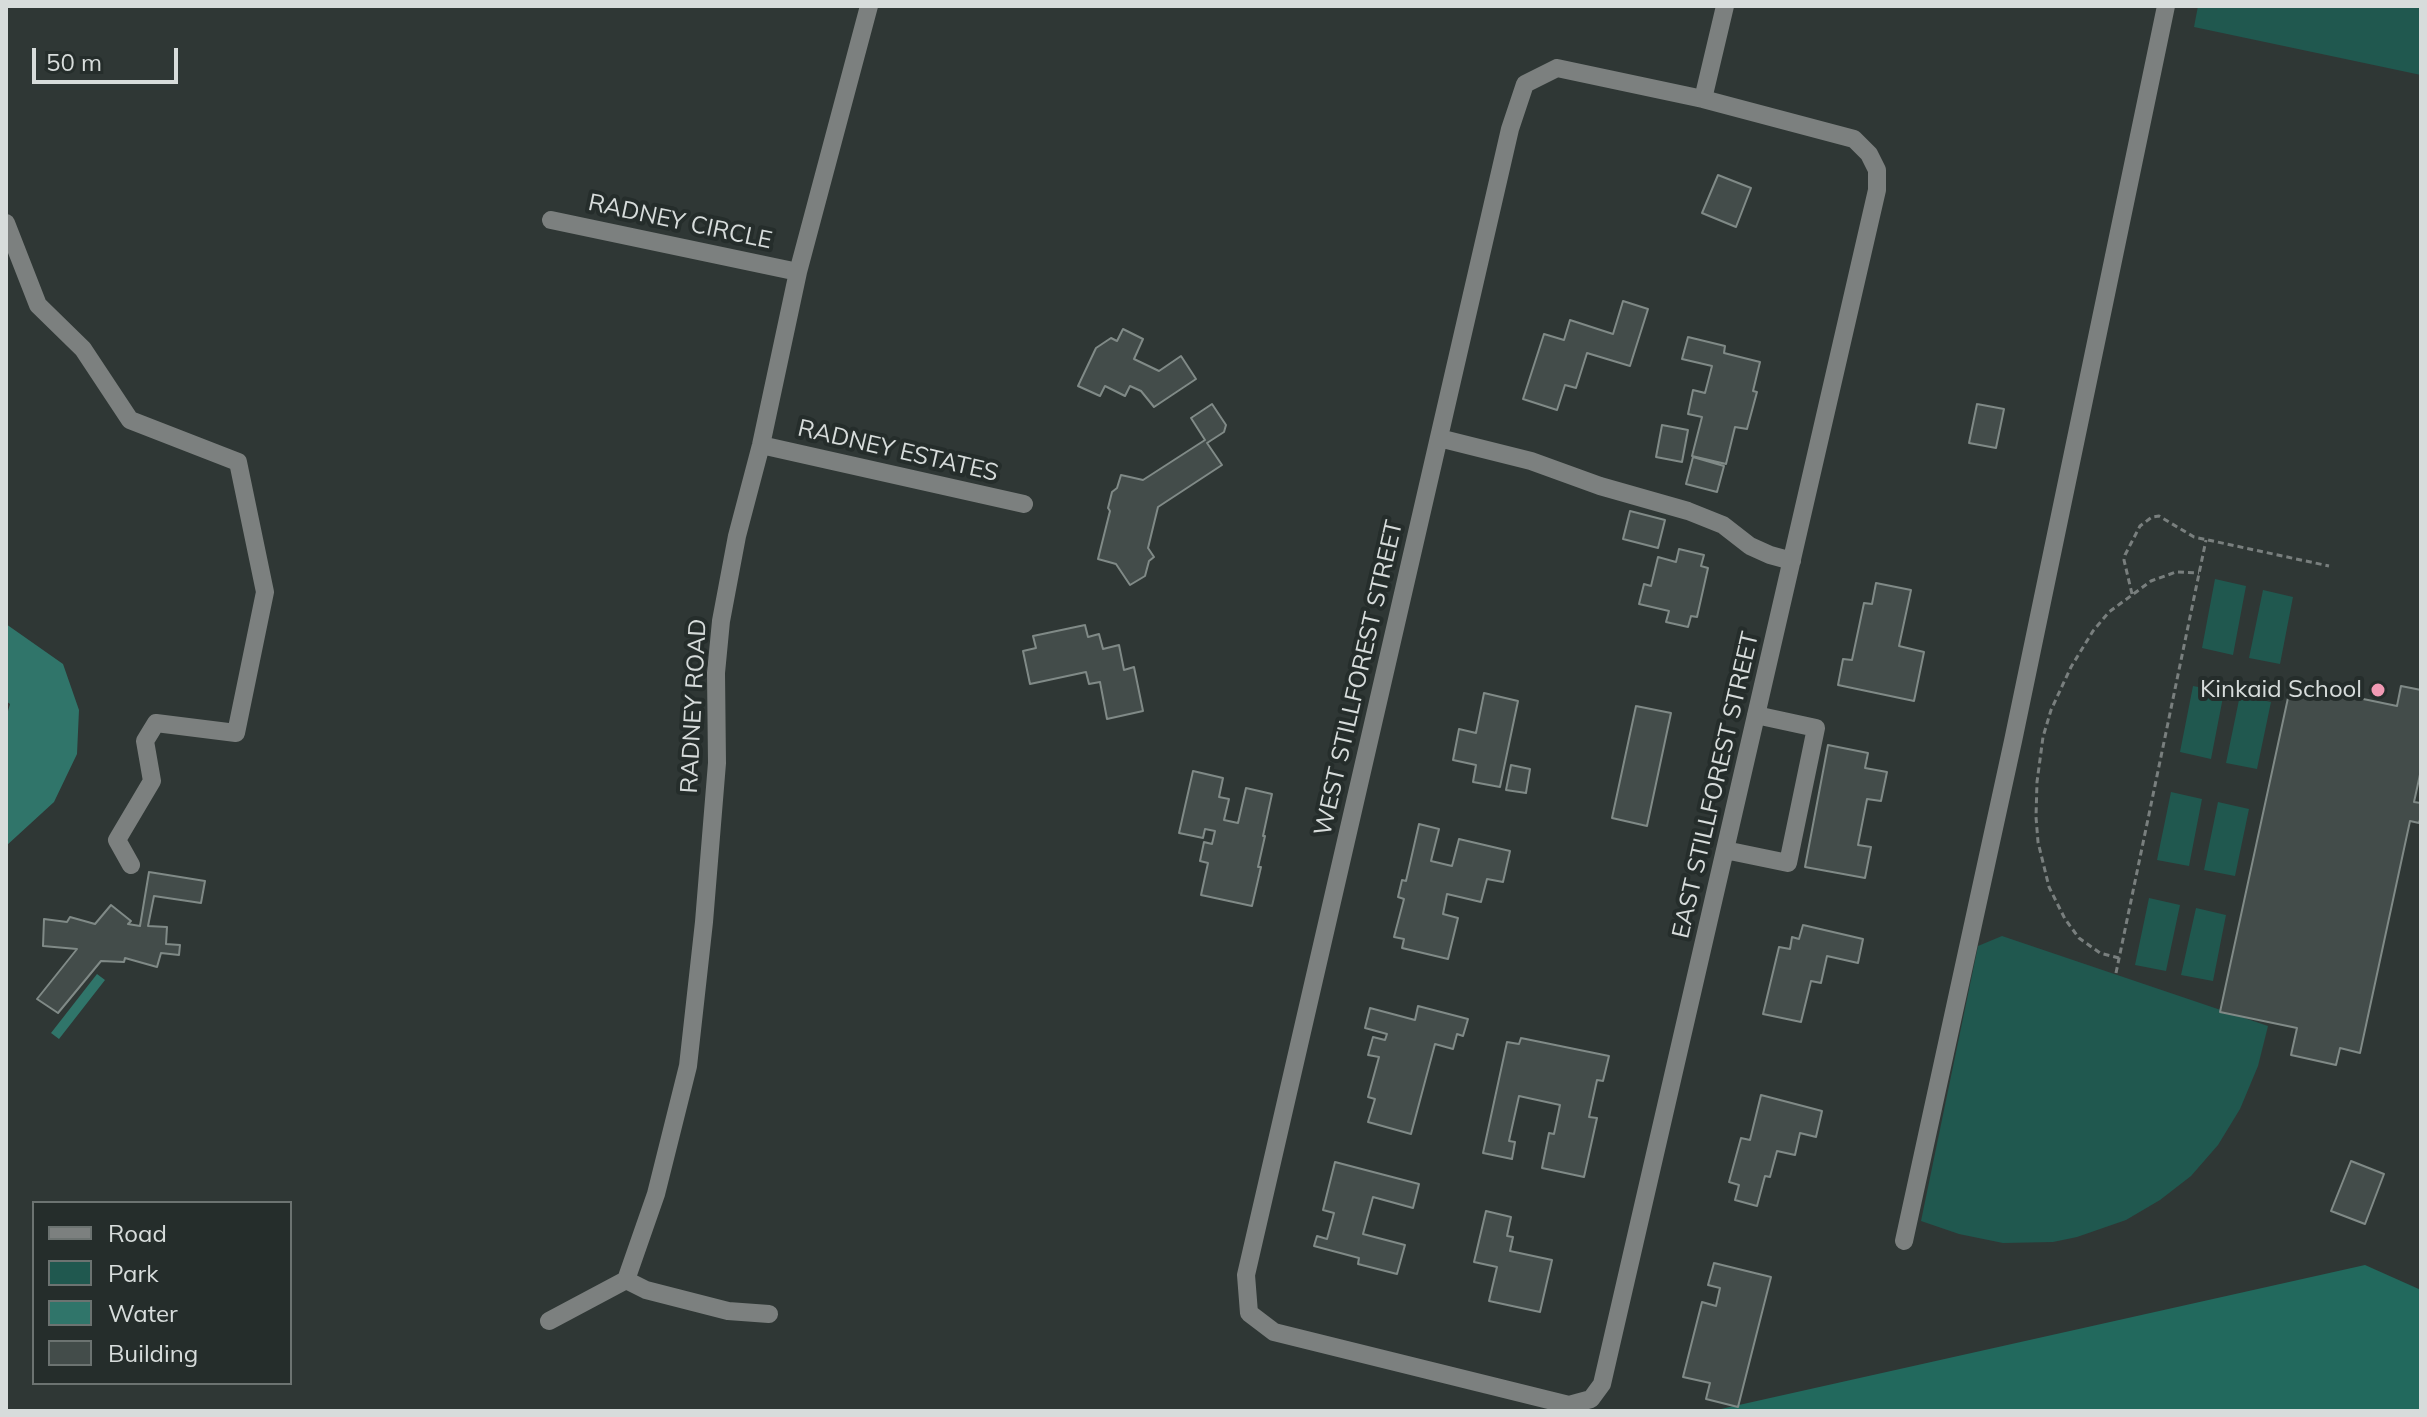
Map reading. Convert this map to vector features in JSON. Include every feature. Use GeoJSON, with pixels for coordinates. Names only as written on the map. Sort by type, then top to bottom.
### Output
{"type":"FeatureCollection","features":[{"type":"Feature","properties":{"kind":"street","name":"RADNEY ROAD"},"geometry":{"type":"LineString","coordinates":[[626,1280],[656,1194],[688,1066],[717,763],[716,673],[721,621],[737,536],[761,445],[798,272],[869,6]]}},
{"type":"Feature","properties":{"kind":"street"},"geometry":{"type":"LineString","coordinates":[[1703,99],[1725,6]]}},
{"type":"Feature","properties":{"kind":"street"},"geometry":{"type":"LineString","coordinates":[[1904,1241],[2013,741],[2166,6]]}},
{"type":"Feature","properties":{"kind":"street","name":"WEST STILLFOREST STREET"},"geometry":{"type":"LineString","coordinates":[[1394,1363],[1274,1332],[1249,1313],[1246,1275],[1510,129],[1525,84],[1557,68],[1703,99]]}},
{"type":"Feature","properties":{"kind":"street","name":"EAST STILLFOREST STREET"},"geometry":{"type":"LineString","coordinates":[[1394,1363],[1569,1405],[1591,1399],[1602,1384],[1877,190],[1877,170],[1869,154],[1854,139],[1703,99]]}},
{"type":"Feature","properties":{"kind":"street","name":"RADNEY CIRCLE"},"geometry":{"type":"LineString","coordinates":[[551,220],[798,272]]}},
{"type":"Feature","properties":{"kind":"street"},"geometry":{"type":"LineString","coordinates":[[6,223],[38,305],[83,349],[130,420],[238,462],[265,592],[236,733],[156,723],[145,741],[152,781],[117,840],[131,865]]}},
{"type":"Feature","properties":{"kind":"street"},"geometry":{"type":"LineString","coordinates":[[1439,438],[1531,461],[1600,486],[1688,511],[1723,525],[1750,546],[1792,561]]}},
{"type":"Feature","properties":{"kind":"street","name":"RADNEY ESTATES"},"geometry":{"type":"LineString","coordinates":[[761,445],[1024,504]]}},
{"type":"Feature","properties":{"kind":"street"},"geometry":{"type":"LineString","coordinates":[[1725,850],[1788,863],[1816,728],[1756,715]]}},
{"type":"Feature","properties":{"kind":"street"},"geometry":{"type":"LineString","coordinates":[[549,1321],[626,1280],[646,1290],[728,1311],[769,1314]]}},
{"type":"Feature","properties":{"kind":"path"},"geometry":{"type":"LineString","coordinates":[[2132,594],[2125,555],[2140,526],[2159,516],[2194,537],[2329,566]]}},
{"type":"Feature","properties":{"kind":"path"},"geometry":{"type":"LineString","coordinates":[[2116,973],[2206,540]]}},
{"type":"Feature","properties":{"kind":"path"},"geometry":{"type":"LineString","coordinates":[[2119,958],[2100,953],[2084,942],[2056,904],[2038,842],[2037,782],[2046,727],[2067,675],[2093,631],[2109,612],[2151,581],[2182,571],[2199,573]]}},
{"type":"Feature","properties":{"kind":"green space"},"geometry":{"type":"Polygon","coordinates":[[[2198,6],[2421,6],[2421,75],[2194,27],[2198,6]]]}},
{"type":"Feature","properties":{"kind":"green space"},"geometry":{"type":"Polygon","coordinates":[[[2215,579],[2246,586],[2233,655],[2202,648],[2215,579]]]}},
{"type":"Feature","properties":{"kind":"green space"},"geometry":{"type":"Polygon","coordinates":[[[2263,590],[2293,597],[2280,664],[2249,658],[2263,590]]]}},
{"type":"Feature","properties":{"kind":"green space"},"geometry":{"type":"Polygon","coordinates":[[[2193,686],[2224,692],[2211,759],[2180,752],[2193,686]]]}},
{"type":"Feature","properties":{"kind":"green space"},"geometry":{"type":"Polygon","coordinates":[[[2240,695],[2271,702],[2257,769],[2226,763],[2240,695]]]}},
{"type":"Feature","properties":{"kind":"green space"},"geometry":{"type":"Polygon","coordinates":[[[2171,792],[2202,799],[2189,866],[2157,860],[2171,792]]]}},
{"type":"Feature","properties":{"kind":"green space"},"geometry":{"type":"Polygon","coordinates":[[[2218,802],[2249,809],[2235,876],[2204,870],[2218,802]]]}},
{"type":"Feature","properties":{"kind":"green space"},"geometry":{"type":"Polygon","coordinates":[[[2149,898],[2180,905],[2166,971],[2135,965],[2149,898]]]}},
{"type":"Feature","properties":{"kind":"green space"},"geometry":{"type":"Polygon","coordinates":[[[2196,908],[2226,915],[2213,981],[2181,975],[2196,908]]]}},
{"type":"Feature","properties":{"kind":"green space"},"geometry":{"type":"Polygon","coordinates":[[[2002,936],[2268,1026],[2258,1066],[2240,1109],[2218,1145],[2191,1176],[2160,1200],[2126,1220],[2053,1242],[2003,1243],[1959,1234],[1921,1221],[1978,946],[2002,936]]]}},
{"type":"Feature","properties":{"kind":"shaded area"},"geometry":{"type":"Polygon","coordinates":[[[2365,1265],[2421,1290],[2421,1411],[1712,1411],[2365,1265]]]}},
{"type":"Feature","properties":{"kind":"water"},"geometry":{"type":"Polygon","coordinates":[[[6,624],[63,664],[79,710],[77,754],[54,802],[6,846],[6,718],[10,704],[6,701],[6,624]]]}},
{"type":"Feature","properties":{"kind":"water"},"geometry":{"type":"Polygon","coordinates":[[[97,974],[105,980],[59,1039],[51,1033],[97,974]]]}},
{"type":"Feature","properties":{"kind":"building"},"geometry":{"type":"Polygon","coordinates":[[[1718,175],[1751,188],[1736,227],[1702,213],[1718,175]]]}},
{"type":"Feature","properties":{"kind":"building"},"geometry":{"type":"Polygon","coordinates":[[[1623,301],[1648,309],[1630,366],[1587,353],[1576,388],[1565,385],[1557,410],[1523,399],[1544,334],[1564,340],[1570,320],[1613,334],[1623,301]]]}},
{"type":"Feature","properties":{"kind":"building"},"geometry":{"type":"Polygon","coordinates":[[[1123,329],[1143,339],[1134,359],[1159,371],[1181,356],[1196,379],[1154,407],[1141,391],[1130,386],[1125,396],[1105,386],[1100,396],[1078,386],[1096,348],[1111,338],[1117,341],[1123,329]]]}},
{"type":"Feature","properties":{"kind":"building"},"geometry":{"type":"Polygon","coordinates":[[[1688,337],[1725,346],[1724,353],[1760,362],[1753,391],[1757,392],[1747,429],[1735,427],[1726,464],[1692,456],[1702,417],[1688,414],[1693,390],[1705,393],[1712,366],[1682,359],[1688,337]]]}},
{"type":"Feature","properties":{"kind":"building"},"geometry":{"type":"Polygon","coordinates":[[[1212,404],[1226,425],[1224,432],[1207,443],[1222,465],[1158,507],[1148,548],[1154,557],[1149,561],[1145,576],[1130,585],[1116,564],[1098,559],[1112,492],[1117,488],[1121,475],[1143,480],[1205,440],[1191,418],[1212,404]]]}},
{"type":"Feature","properties":{"kind":"building"},"geometry":{"type":"Polygon","coordinates":[[[1977,404],[2004,409],[1996,448],[1969,443],[1977,404]]]}},
{"type":"Feature","properties":{"kind":"building"},"geometry":{"type":"Polygon","coordinates":[[[1662,425],[1688,430],[1682,462],[1656,457],[1662,425]]]}},
{"type":"Feature","properties":{"kind":"building"},"geometry":{"type":"Polygon","coordinates":[[[1693,457],[1724,466],[1717,492],[1686,484],[1693,457]]]}},
{"type":"Feature","properties":{"kind":"building"},"geometry":{"type":"Polygon","coordinates":[[[1630,511],[1665,520],[1658,548],[1623,539],[1630,511]]]}},
{"type":"Feature","properties":{"kind":"building"},"geometry":{"type":"Polygon","coordinates":[[[1679,549],[1704,555],[1701,566],[1708,568],[1697,617],[1691,616],[1688,627],[1666,622],[1669,611],[1639,604],[1644,584],[1651,586],[1658,557],[1676,562],[1679,549]]]}},
{"type":"Feature","properties":{"kind":"building"},"geometry":{"type":"Polygon","coordinates":[[[1876,583],[1911,590],[1899,646],[1924,652],[1914,701],[1838,685],[1843,659],[1852,660],[1864,603],[1872,604],[1876,583]]]}},
{"type":"Feature","properties":{"kind":"building"},"geometry":{"type":"Polygon","coordinates":[[[1085,625],[1088,637],[1099,634],[1103,649],[1119,645],[1124,670],[1134,667],[1143,711],[1107,719],[1100,682],[1089,684],[1086,672],[1030,684],[1023,651],[1036,648],[1033,636],[1085,625]]]}},
{"type":"Feature","properties":{"kind":"building"},"geometry":{"type":"Polygon","coordinates":[[[2291,684],[2397,706],[2401,686],[2421,690],[2421,770],[2414,802],[2421,803],[2421,816],[2419,823],[2410,821],[2360,1053],[2340,1048],[2336,1065],[2291,1055],[2297,1028],[2220,1012],[2291,684]]]}},
{"type":"Feature","properties":{"kind":"building"},"geometry":{"type":"Polygon","coordinates":[[[1484,693],[1518,701],[1500,787],[1473,782],[1476,765],[1453,760],[1459,729],[1476,733],[1484,693]]]}},
{"type":"Feature","properties":{"kind":"building"},"geometry":{"type":"Polygon","coordinates":[[[1636,706],[1671,713],[1647,826],[1612,818],[1636,706]]]}},
{"type":"Feature","properties":{"kind":"building"},"geometry":{"type":"Polygon","coordinates":[[[1828,745],[1868,753],[1865,768],[1887,772],[1881,801],[1867,799],[1858,845],[1871,847],[1865,878],[1805,867],[1828,745]]]}},
{"type":"Feature","properties":{"kind":"building"},"geometry":{"type":"Polygon","coordinates":[[[1511,765],[1530,769],[1526,793],[1506,790],[1511,765]]]}},
{"type":"Feature","properties":{"kind":"building"},"geometry":{"type":"Polygon","coordinates":[[[1193,771],[1223,778],[1219,797],[1229,799],[1224,820],[1238,823],[1246,788],[1272,794],[1252,906],[1201,895],[1208,863],[1200,861],[1204,842],[1212,844],[1215,831],[1205,829],[1203,838],[1179,833],[1193,771]]]}},
{"type":"Feature","properties":{"kind":"building"},"geometry":{"type":"Polygon","coordinates":[[[1419,824],[1439,829],[1431,861],[1452,866],[1459,839],[1510,851],[1503,882],[1487,879],[1481,902],[1447,894],[1443,914],[1458,918],[1448,959],[1402,948],[1404,939],[1394,937],[1404,899],[1398,897],[1402,880],[1406,881],[1419,824]]]}},
{"type":"Feature","properties":{"kind":"building"},"geometry":{"type":"Polygon","coordinates":[[[149,872],[205,881],[201,903],[154,896],[148,926],[167,927],[166,944],[180,945],[179,955],[161,953],[157,967],[125,958],[124,962],[101,961],[58,1013],[37,999],[77,949],[43,946],[44,919],[67,922],[70,917],[95,924],[111,905],[131,921],[128,924],[140,926],[149,872]]]}},
{"type":"Feature","properties":{"kind":"building"},"geometry":{"type":"Polygon","coordinates":[[[1803,925],[1863,939],[1858,963],[1827,956],[1821,983],[1811,981],[1801,1022],[1763,1014],[1779,947],[1790,949],[1792,937],[1799,939],[1803,925]]]}},
{"type":"Feature","properties":{"kind":"building"},"geometry":{"type":"Polygon","coordinates":[[[1418,1006],[1468,1019],[1463,1036],[1457,1034],[1453,1049],[1435,1044],[1411,1134],[1368,1122],[1375,1099],[1368,1097],[1379,1057],[1368,1055],[1373,1037],[1385,1040],[1387,1034],[1365,1028],[1370,1008],[1415,1020],[1418,1006]]]}},
{"type":"Feature","properties":{"kind":"building"},"geometry":{"type":"Polygon","coordinates":[[[1521,1038],[1609,1056],[1603,1081],[1597,1080],[1589,1117],[1597,1118],[1584,1177],[1542,1168],[1549,1133],[1554,1134],[1560,1105],[1519,1096],[1509,1141],[1515,1142],[1512,1159],[1483,1153],[1507,1042],[1519,1044],[1521,1038]]]}},
{"type":"Feature","properties":{"kind":"building"},"geometry":{"type":"Polygon","coordinates":[[[1761,1095],[1822,1111],[1816,1137],[1800,1133],[1795,1155],[1777,1151],[1770,1177],[1765,1176],[1757,1206],[1735,1200],[1739,1185],[1729,1182],[1741,1138],[1750,1140],[1761,1095]]]}},
{"type":"Feature","properties":{"kind":"building"},"geometry":{"type":"Polygon","coordinates":[[[2351,1161],[2384,1174],[2365,1224],[2331,1211],[2351,1161]]]}},
{"type":"Feature","properties":{"kind":"building"},"geometry":{"type":"Polygon","coordinates":[[[1335,1162],[1419,1184],[1413,1208],[1373,1197],[1363,1234],[1405,1245],[1397,1274],[1358,1264],[1359,1258],[1314,1246],[1317,1236],[1327,1239],[1334,1213],[1323,1210],[1335,1162]]]}},
{"type":"Feature","properties":{"kind":"building"},"geometry":{"type":"Polygon","coordinates":[[[1486,1211],[1511,1217],[1507,1236],[1513,1237],[1510,1251],[1552,1260],[1540,1312],[1489,1301],[1497,1267],[1474,1262],[1486,1211]]]}},
{"type":"Feature","properties":{"kind":"building"},"geometry":{"type":"Polygon","coordinates":[[[1714,1263],[1771,1277],[1738,1407],[1706,1399],[1710,1383],[1683,1377],[1702,1302],[1716,1306],[1720,1288],[1708,1285],[1714,1263]]]}},
{"type":"Feature","properties":{"kind":"place","name":"Kinkaid School"},"geometry":{"type":"Point","coordinates":[2378,690]}}]}
